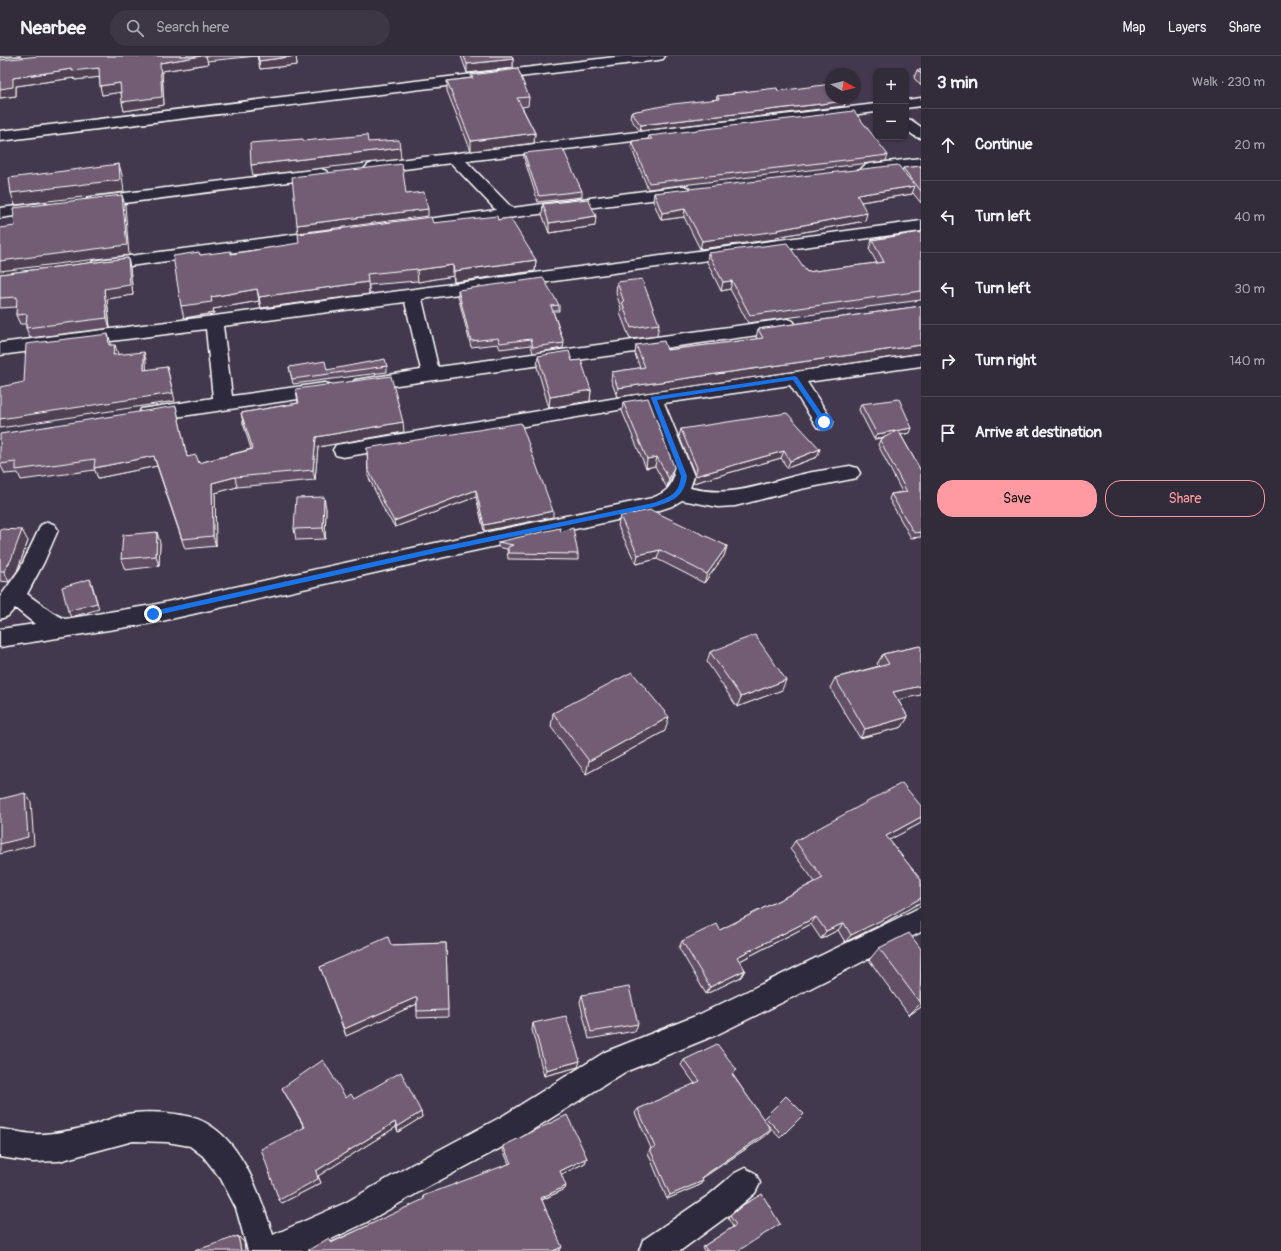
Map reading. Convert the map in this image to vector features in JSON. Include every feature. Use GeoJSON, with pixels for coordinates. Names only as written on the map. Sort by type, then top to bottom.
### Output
{"type":"FeatureCollection","features":[{"type":"Feature","properties":{"kind":"street"},"geometry":{"type":"LineString","coordinates":[[0,136],[658,56]]}},
{"type":"Feature","properties":{"kind":"street"},"geometry":{"type":"LineString","coordinates":[[909,104],[921,102]]}},
{"type":"Feature","properties":{"kind":"street"},"geometry":{"type":"LineString","coordinates":[[360,170],[873,108]]}},
{"type":"Feature","properties":{"kind":"street"},"geometry":{"type":"LineString","coordinates":[[808,116],[839,118],[873,117]]}},
{"type":"Feature","properties":{"kind":"street"},"geometry":{"type":"LineString","coordinates":[[909,124],[921,134]]}},
{"type":"Feature","properties":{"kind":"street"},"geometry":{"type":"LineString","coordinates":[[454,158],[507,212]]}},
{"type":"Feature","properties":{"kind":"street"},"geometry":{"type":"LineString","coordinates":[[851,171],[921,163]]}},
{"type":"Feature","properties":{"kind":"street"},"geometry":{"type":"LineString","coordinates":[[78,203],[337,172]]}},
{"type":"Feature","properties":{"kind":"street"},"geometry":{"type":"LineString","coordinates":[[388,227],[695,190]]}},
{"type":"Feature","properties":{"kind":"street"},"geometry":{"type":"LineString","coordinates":[[0,213],[55,206]]}},
{"type":"Feature","properties":{"kind":"street"},"geometry":{"type":"LineString","coordinates":[[0,349],[214,322],[921,226]]}},
{"type":"Feature","properties":{"kind":"street"},"geometry":{"type":"LineString","coordinates":[[87,266],[341,234]]}},
{"type":"Feature","properties":{"kind":"street"},"geometry":{"type":"LineString","coordinates":[[412,295],[431,375]]}},
{"type":"Feature","properties":{"kind":"street"},"geometry":{"type":"LineString","coordinates":[[214,322],[223,402]]}},
{"type":"Feature","properties":{"kind":"street"},"geometry":{"type":"LineString","coordinates":[[131,416],[223,402],[431,375],[802,323]]}},
{"type":"Feature","properties":{"kind":"street"},"geometry":{"type":"LineString","coordinates":[[343,450],[653,398],[920,362]]}},
{"type":"Feature","properties":{"kind":"street"},"geometry":{"type":"LineString","coordinates":[[795,378],[824,422]]}},
{"type":"Feature","properties":{"kind":"street"},"geometry":{"type":"LineString","coordinates":[[0,638],[153,614],[440,550],[654,505],[668,500],[676,495],[683,486],[684,476],[653,398]]}},
{"type":"Feature","properties":{"kind":"street"},"geometry":{"type":"LineString","coordinates":[[678,492],[718,500],[735,499],[801,482],[850,473]]}},
{"type":"Feature","properties":{"kind":"street"},"geometry":{"type":"LineString","coordinates":[[48,530],[34,562],[21,585],[7,603],[63,628]]}},
{"type":"Feature","properties":{"kind":"street"},"geometry":{"type":"LineString","coordinates":[[272,1251],[355,1212],[511,1127],[561,1094],[615,1062],[706,1025],[921,919]]}},
{"type":"Feature","properties":{"kind":"street"},"geometry":{"type":"LineString","coordinates":[[0,1143],[33,1148],[59,1147],[133,1127],[167,1128],[196,1133],[214,1146],[231,1169],[249,1204],[263,1251]]}},
{"type":"Feature","properties":{"kind":"street"},"geometry":{"type":"LineString","coordinates":[[654,1251],[702,1217],[745,1183]]}},
{"type":"Feature","properties":{"kind":"building"},"geometry":{"type":"Polygon","coordinates":[[[40,56],[201,56],[160,63],[162,97],[122,102],[120,83],[100,86],[99,68],[72,71],[72,69],[13,78],[13,87],[0,89],[0,60],[40,56]]]}},
{"type":"Feature","properties":{"kind":"building"},"geometry":{"type":"Polygon","coordinates":[[[258,56],[296,56],[259,61],[258,56]]]}},
{"type":"Feature","properties":{"kind":"building"},"geometry":{"type":"Polygon","coordinates":[[[464,56],[512,56],[513,59],[467,64],[464,56]]]}},
{"type":"Feature","properties":{"kind":"building"},"geometry":{"type":"Polygon","coordinates":[[[518,69],[529,97],[517,98],[535,133],[471,141],[447,81],[473,78],[471,75],[518,69]]]}},
{"type":"Feature","properties":{"kind":"building"},"geometry":{"type":"Polygon","coordinates":[[[825,85],[825,103],[641,125],[631,112],[673,104],[719,99],[717,96],[734,94],[733,93],[777,88],[778,91],[825,85]]]}},
{"type":"Feature","properties":{"kind":"building"},"geometry":{"type":"Polygon","coordinates":[[[854,111],[873,136],[873,140],[876,140],[888,155],[649,183],[632,141],[652,139],[649,136],[854,111]]]}},
{"type":"Feature","properties":{"kind":"building"},"geometry":{"type":"Polygon","coordinates":[[[367,135],[368,142],[399,140],[400,148],[251,165],[250,143],[303,139],[303,141],[367,135]]]}},
{"type":"Feature","properties":{"kind":"building"},"geometry":{"type":"Polygon","coordinates":[[[563,149],[582,191],[539,196],[524,153],[563,149]]]}},
{"type":"Feature","properties":{"kind":"building"},"geometry":{"type":"Polygon","coordinates":[[[119,164],[120,180],[11,193],[9,178],[119,164]]]}},
{"type":"Feature","properties":{"kind":"building"},"geometry":{"type":"Polygon","coordinates":[[[402,164],[406,194],[424,192],[428,209],[297,225],[292,177],[402,164]]]}},
{"type":"Feature","properties":{"kind":"building"},"geometry":{"type":"Polygon","coordinates":[[[898,165],[915,186],[857,195],[867,213],[777,230],[778,231],[702,241],[685,209],[662,213],[654,193],[898,165]]]}},
{"type":"Feature","properties":{"kind":"building"},"geometry":{"type":"Polygon","coordinates":[[[921,166],[921,191],[903,168],[921,166]]]}},
{"type":"Feature","properties":{"kind":"building"},"geometry":{"type":"Polygon","coordinates":[[[122,195],[127,245],[0,261],[0,228],[15,226],[13,208],[122,195]]]}},
{"type":"Feature","properties":{"kind":"building"},"geometry":{"type":"Polygon","coordinates":[[[588,199],[596,216],[549,223],[543,204],[588,199]]]}},
{"type":"Feature","properties":{"kind":"building"},"geometry":{"type":"Polygon","coordinates":[[[497,216],[498,220],[510,218],[536,260],[454,271],[453,265],[417,270],[367,274],[368,282],[259,297],[257,289],[211,297],[212,302],[181,306],[173,256],[199,252],[200,255],[231,251],[231,254],[299,243],[298,234],[431,217],[433,223],[497,216]]]}},
{"type":"Feature","properties":{"kind":"building"},"geometry":{"type":"Polygon","coordinates":[[[921,232],[921,291],[750,315],[732,281],[723,282],[708,253],[787,243],[807,272],[884,262],[872,240],[921,232]]]}},
{"type":"Feature","properties":{"kind":"building"},"geometry":{"type":"Polygon","coordinates":[[[128,258],[130,285],[104,289],[107,318],[26,328],[27,314],[16,315],[17,297],[0,298],[0,274],[128,258]]]}},
{"type":"Feature","properties":{"kind":"building"},"geometry":{"type":"Polygon","coordinates":[[[543,278],[559,305],[551,306],[564,343],[533,347],[531,339],[500,343],[498,338],[471,341],[458,290],[543,278]]]}},
{"type":"Feature","properties":{"kind":"building"},"geometry":{"type":"Polygon","coordinates":[[[642,279],[659,324],[631,328],[617,282],[642,279]]]}},
{"type":"Feature","properties":{"kind":"building"},"geometry":{"type":"Polygon","coordinates":[[[921,306],[921,345],[618,388],[612,372],[645,367],[636,345],[664,341],[667,350],[763,338],[758,329],[921,306]]]}},
{"type":"Feature","properties":{"kind":"building"},"geometry":{"type":"Polygon","coordinates":[[[108,334],[109,345],[115,345],[113,355],[144,352],[144,370],[167,367],[173,393],[0,419],[0,387],[24,382],[26,344],[108,334]]]}},
{"type":"Feature","properties":{"kind":"building"},"geometry":{"type":"Polygon","coordinates":[[[569,351],[572,361],[581,360],[591,390],[550,397],[538,356],[569,351]]]}},
{"type":"Feature","properties":{"kind":"building"},"geometry":{"type":"Polygon","coordinates":[[[385,359],[387,366],[292,379],[289,367],[325,361],[327,370],[385,359]]]}},
{"type":"Feature","properties":{"kind":"building"},"geometry":{"type":"Polygon","coordinates":[[[391,376],[403,422],[316,437],[313,470],[235,477],[212,483],[213,536],[182,539],[154,456],[94,468],[95,459],[16,470],[16,462],[0,464],[0,434],[176,406],[187,457],[196,455],[199,463],[253,449],[241,413],[299,403],[296,389],[391,376]]]}},
{"type":"Feature","properties":{"kind":"building"},"geometry":{"type":"Polygon","coordinates":[[[648,398],[674,467],[669,479],[657,457],[647,459],[623,402],[648,398]]]}},
{"type":"Feature","properties":{"kind":"building"},"geometry":{"type":"Polygon","coordinates":[[[899,399],[912,428],[877,434],[861,404],[899,399]]]}},
{"type":"Feature","properties":{"kind":"building"},"geometry":{"type":"Polygon","coordinates":[[[787,413],[820,449],[790,461],[784,451],[695,476],[697,468],[681,429],[787,413]]]}},
{"type":"Feature","properties":{"kind":"building"},"geometry":{"type":"Polygon","coordinates":[[[521,423],[553,511],[484,525],[476,490],[394,521],[368,469],[367,448],[521,423]]]}},
{"type":"Feature","properties":{"kind":"building"},"geometry":{"type":"Polygon","coordinates":[[[898,430],[921,471],[921,532],[914,533],[891,494],[907,492],[880,440],[898,430]]]}},
{"type":"Feature","properties":{"kind":"building"},"geometry":{"type":"Polygon","coordinates":[[[324,497],[323,528],[294,529],[296,498],[324,497]]]}},
{"type":"Feature","properties":{"kind":"building"},"geometry":{"type":"Polygon","coordinates":[[[651,510],[727,546],[707,574],[660,550],[638,555],[620,516],[651,510]]]}},
{"type":"Feature","properties":{"kind":"building"},"geometry":{"type":"Polygon","coordinates":[[[560,528],[561,532],[573,528],[578,554],[508,553],[508,547],[513,545],[498,542],[560,528]]]}},
{"type":"Feature","properties":{"kind":"building"},"geometry":{"type":"Polygon","coordinates":[[[0,529],[22,530],[11,560],[4,571],[0,571],[0,529]]]}},
{"type":"Feature","properties":{"kind":"building"},"geometry":{"type":"Polygon","coordinates":[[[157,532],[156,556],[121,559],[123,535],[157,532]]]}},
{"type":"Feature","properties":{"kind":"building"},"geometry":{"type":"Polygon","coordinates":[[[90,579],[97,603],[68,611],[62,587],[90,579]]]}},
{"type":"Feature","properties":{"kind":"building"},"geometry":{"type":"Polygon","coordinates":[[[755,635],[786,680],[741,697],[710,652],[755,635]]]}},
{"type":"Feature","properties":{"kind":"building"},"geometry":{"type":"Polygon","coordinates":[[[920,646],[921,686],[893,692],[908,717],[865,729],[835,678],[889,664],[883,654],[920,646]]]}},
{"type":"Feature","properties":{"kind":"building"},"geometry":{"type":"Polygon","coordinates":[[[632,672],[669,717],[589,761],[553,713],[632,672]]]}},
{"type":"Feature","properties":{"kind":"building"},"geometry":{"type":"Polygon","coordinates":[[[902,783],[921,806],[921,817],[886,836],[921,880],[921,898],[888,917],[851,935],[844,923],[826,931],[816,917],[737,957],[745,970],[710,987],[682,941],[717,924],[720,930],[823,878],[795,841],[902,783]]]}},
{"type":"Feature","properties":{"kind":"building"},"geometry":{"type":"Polygon","coordinates":[[[25,793],[28,837],[0,844],[0,799],[25,793]]]}},
{"type":"Feature","properties":{"kind":"building"},"geometry":{"type":"Polygon","coordinates":[[[909,933],[921,949],[920,1003],[879,948],[909,933]]]}},
{"type":"Feature","properties":{"kind":"building"},"geometry":{"type":"Polygon","coordinates":[[[388,937],[391,945],[446,943],[448,1010],[417,1011],[417,997],[344,1029],[320,967],[388,937]]]}},
{"type":"Feature","properties":{"kind":"building"},"geometry":{"type":"Polygon","coordinates":[[[629,987],[638,1024],[591,1032],[582,995],[629,987]]]}},
{"type":"Feature","properties":{"kind":"building"},"geometry":{"type":"Polygon","coordinates":[[[566,1016],[580,1061],[546,1070],[533,1023],[566,1016]]]}},
{"type":"Feature","properties":{"kind":"building"},"geometry":{"type":"Polygon","coordinates":[[[717,1044],[737,1070],[732,1074],[771,1130],[702,1177],[703,1181],[670,1195],[650,1149],[655,1147],[638,1109],[700,1081],[684,1060],[717,1044]]]}},
{"type":"Feature","properties":{"kind":"building"},"geometry":{"type":"Polygon","coordinates":[[[323,1060],[346,1098],[351,1094],[354,1099],[401,1072],[421,1112],[397,1127],[395,1122],[316,1171],[318,1179],[279,1200],[261,1149],[305,1127],[282,1088],[323,1060]]]}},
{"type":"Feature","properties":{"kind":"building"},"geometry":{"type":"Polygon","coordinates":[[[786,1096],[804,1114],[783,1135],[765,1117],[786,1096]]]}},
{"type":"Feature","properties":{"kind":"building"},"geometry":{"type":"Polygon","coordinates":[[[567,1115],[587,1158],[560,1171],[566,1186],[541,1198],[562,1247],[553,1251],[307,1251],[329,1238],[331,1243],[424,1199],[423,1196],[511,1163],[503,1146],[567,1115]]]}},
{"type":"Feature","properties":{"kind":"building"},"geometry":{"type":"Polygon","coordinates":[[[762,1194],[780,1224],[738,1251],[707,1251],[704,1246],[736,1225],[730,1216],[743,1205],[762,1194]]]}},
{"type":"Feature","properties":{"kind":"building"},"geometry":{"type":"Polygon","coordinates":[[[238,1236],[241,1251],[194,1251],[238,1236]]]}},
{"type":"Feature","properties":{"kind":"route"},"geometry":{"type":"LineString","coordinates":[[153,614],[440,550],[654,505],[668,500],[676,495],[683,486],[684,476],[653,398],[795,378],[824,422]]}}]}
